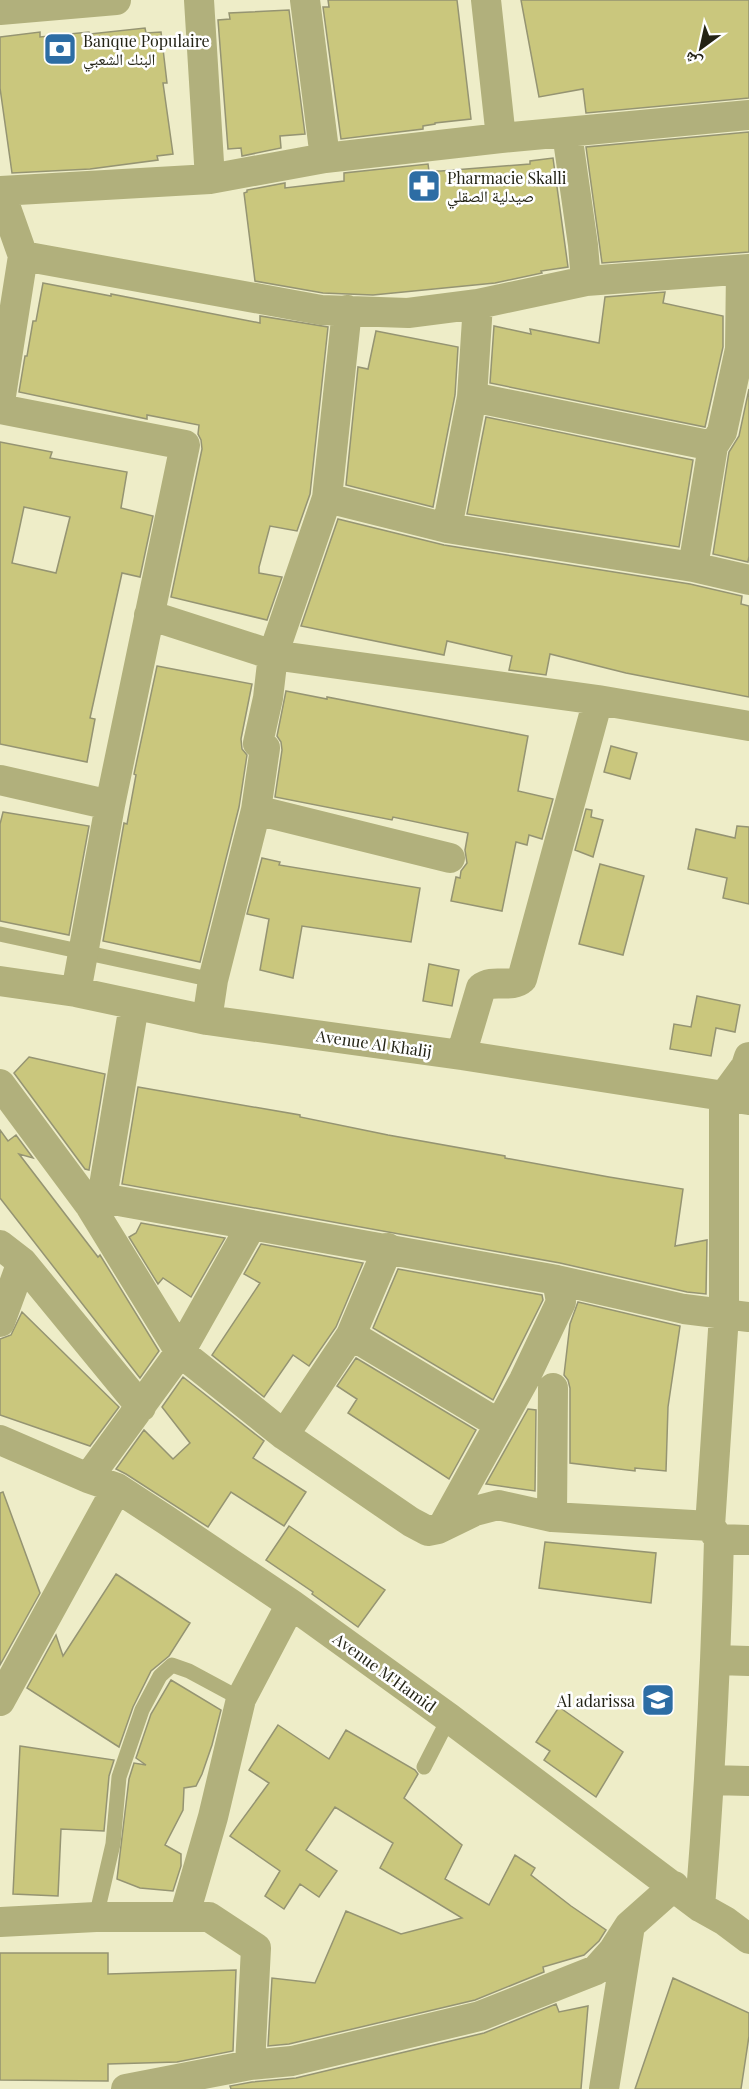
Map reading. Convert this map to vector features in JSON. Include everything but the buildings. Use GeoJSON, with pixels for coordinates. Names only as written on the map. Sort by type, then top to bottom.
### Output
{"type":"FeatureCollection","features":[{"type":"Feature","properties":{"kind":"street"},"geometry":{"type":"LineString","coordinates":[[0,10],[116,0]]}},
{"type":"Feature","properties":{"kind":"street"},"geometry":{"type":"LineString","coordinates":[[199,0],[210,179]]}},
{"type":"Feature","properties":{"kind":"street"},"geometry":{"type":"LineString","coordinates":[[305,0],[325,158]]}},
{"type":"Feature","properties":{"kind":"street"},"geometry":{"type":"LineString","coordinates":[[486,0],[501,138]]}},
{"type":"Feature","properties":{"kind":"street"},"geometry":{"type":"LineString","coordinates":[[0,402],[23,256],[0,191],[210,179],[325,158],[501,138],[749,115]]}},
{"type":"Feature","properties":{"kind":"street"},"geometry":{"type":"LineString","coordinates":[[567,133],[586,281]]}},
{"type":"Feature","properties":{"kind":"street"},"geometry":{"type":"LineString","coordinates":[[23,256],[321,310],[408,313],[478,304],[586,281],[745,270],[740,349],[722,432],[713,446],[693,567]]}},
{"type":"Feature","properties":{"kind":"street"},"geometry":{"type":"LineString","coordinates":[[447,528],[472,397],[478,304]]}},
{"type":"Feature","properties":{"kind":"street"},"geometry":{"type":"LineString","coordinates":[[207,1020],[213,980],[256,810],[265,748],[258,743],[268,698],[273,654],[327,498],[347,310]]}},
{"type":"Feature","properties":{"kind":"street"},"geometry":{"type":"LineString","coordinates":[[472,397],[713,446]]}},
{"type":"Feature","properties":{"kind":"street"},"geometry":{"type":"LineString","coordinates":[[0,409],[185,445],[110,805],[76,992]]}},
{"type":"Feature","properties":{"kind":"street"},"geometry":{"type":"LineString","coordinates":[[327,498],[447,528],[693,567],[749,580]]}},
{"type":"Feature","properties":{"kind":"street"},"geometry":{"type":"LineString","coordinates":[[149,615],[273,654],[598,700],[749,726]]}},
{"type":"Feature","properties":{"kind":"street"},"geometry":{"type":"LineString","coordinates":[[461,1055],[481,988],[487,983],[517,983],[522,979],[598,700]]}},
{"type":"Feature","properties":{"kind":"street"},"geometry":{"type":"LineString","coordinates":[[0,780],[110,805]]}},
{"type":"Feature","properties":{"kind":"street"},"geometry":{"type":"LineString","coordinates":[[256,810],[450,858]]}},
{"type":"Feature","properties":{"kind":"street","name":"Avenue Al Khalij"},"geometry":{"type":"LineString","coordinates":[[0,981],[76,992],[207,1020],[461,1055],[737,1098]]}},
{"type":"Feature","properties":{"kind":"street"},"geometry":{"type":"LineString","coordinates":[[96,1201],[134,1005]]}},
{"type":"Feature","properties":{"kind":"street"},"geometry":{"type":"LineString","coordinates":[[724,1915],[710,1780],[716,1660],[714,1533],[736,1316],[737,1098],[749,1057]]}},
{"type":"Feature","properties":{"kind":"street"},"geometry":{"type":"LineString","coordinates":[[0,1084],[96,1201],[180,1352],[284,1435],[411,1522],[428,1531],[438,1529],[476,1511],[498,1505],[552,1517],[714,1533],[749,1540]]}},
{"type":"Feature","properties":{"kind":"street"},"geometry":{"type":"LineString","coordinates":[[96,1201],[388,1248],[559,1291],[736,1316]]}},
{"type":"Feature","properties":{"kind":"street"},"geometry":{"type":"LineString","coordinates":[[88,1478],[180,1352],[251,1226]]}},
{"type":"Feature","properties":{"kind":"street"},"geometry":{"type":"LineString","coordinates":[[284,1435],[351,1335],[388,1248]]}},
{"type":"Feature","properties":{"kind":"street"},"geometry":{"type":"LineString","coordinates":[[11,1254],[141,1407]]}},
{"type":"Feature","properties":{"kind":"street"},"geometry":{"type":"LineString","coordinates":[[0,1322],[11,1254]]}},
{"type":"Feature","properties":{"kind":"street"},"geometry":{"type":"LineString","coordinates":[[443,1526],[524,1380],[559,1291]]}},
{"type":"Feature","properties":{"kind":"street"},"geometry":{"type":"LineString","coordinates":[[552,1517],[553,1388],[559,1291]]}},
{"type":"Feature","properties":{"kind":"street"},"geometry":{"type":"LineString","coordinates":[[351,1335],[499,1424]]}},
{"type":"Feature","properties":{"kind":"street"},"geometry":{"type":"LineString","coordinates":[[524,1380],[553,1388]]}},
{"type":"Feature","properties":{"kind":"street","name":"Avenue M'Hamid"},"geometry":{"type":"LineString","coordinates":[[0,1440],[117,1488],[291,1604],[449,1718],[674,1886],[724,1915],[749,1939]]}},
{"type":"Feature","properties":{"kind":"street"},"geometry":{"type":"LineString","coordinates":[[0,1701],[117,1488]]}},
{"type":"Feature","properties":{"kind":"street"},"geometry":{"type":"LineString","coordinates":[[184,1917],[215,1807],[241,1699],[291,1604]]}},
{"type":"Feature","properties":{"kind":"street"},"geometry":{"type":"LineString","coordinates":[[716,1660],[749,1661]]}},
{"type":"Feature","properties":{"kind":"street"},"geometry":{"type":"LineString","coordinates":[[710,1780],[749,1781]]}},
{"type":"Feature","properties":{"kind":"street"},"geometry":{"type":"LineString","coordinates":[[126,2089],[198,2082],[250,2065],[292,2061],[480,2016],[596,1970],[613,1951],[629,1926],[674,1886]]}},
{"type":"Feature","properties":{"kind":"street"},"geometry":{"type":"LineString","coordinates":[[0,1922],[96,1917],[209,1917],[256,1948],[250,2065]]}},
{"type":"Feature","properties":{"kind":"street"},"geometry":{"type":"LineString","coordinates":[[604,2089],[629,1926]]}},
{"type":"Feature","properties":{"kind":"lane"},"geometry":{"type":"LineString","coordinates":[[0,934],[213,980]]}},
{"type":"Feature","properties":{"kind":"lane"},"geometry":{"type":"LineString","coordinates":[[96,1917],[113,1844],[119,1777],[142,1710],[160,1677],[172,1665],[189,1671],[241,1699]]}},
{"type":"Feature","properties":{"kind":"lane"},"geometry":{"type":"LineString","coordinates":[[424,1767],[449,1718]]}},
{"type":"Feature","properties":{"kind":"place","name":"Banque Populaire البنك الشعبي"},"geometry":{"type":"Point","coordinates":[60,49]}},
{"type":"Feature","properties":{"kind":"place","name":"Pharmacie Skalli صيدلية الصقلي"},"geometry":{"type":"Point","coordinates":[424,186]}},
{"type":"Feature","properties":{"kind":"place","name":"Al adarissa"},"geometry":{"type":"Point","coordinates":[658,1700]}}]}
